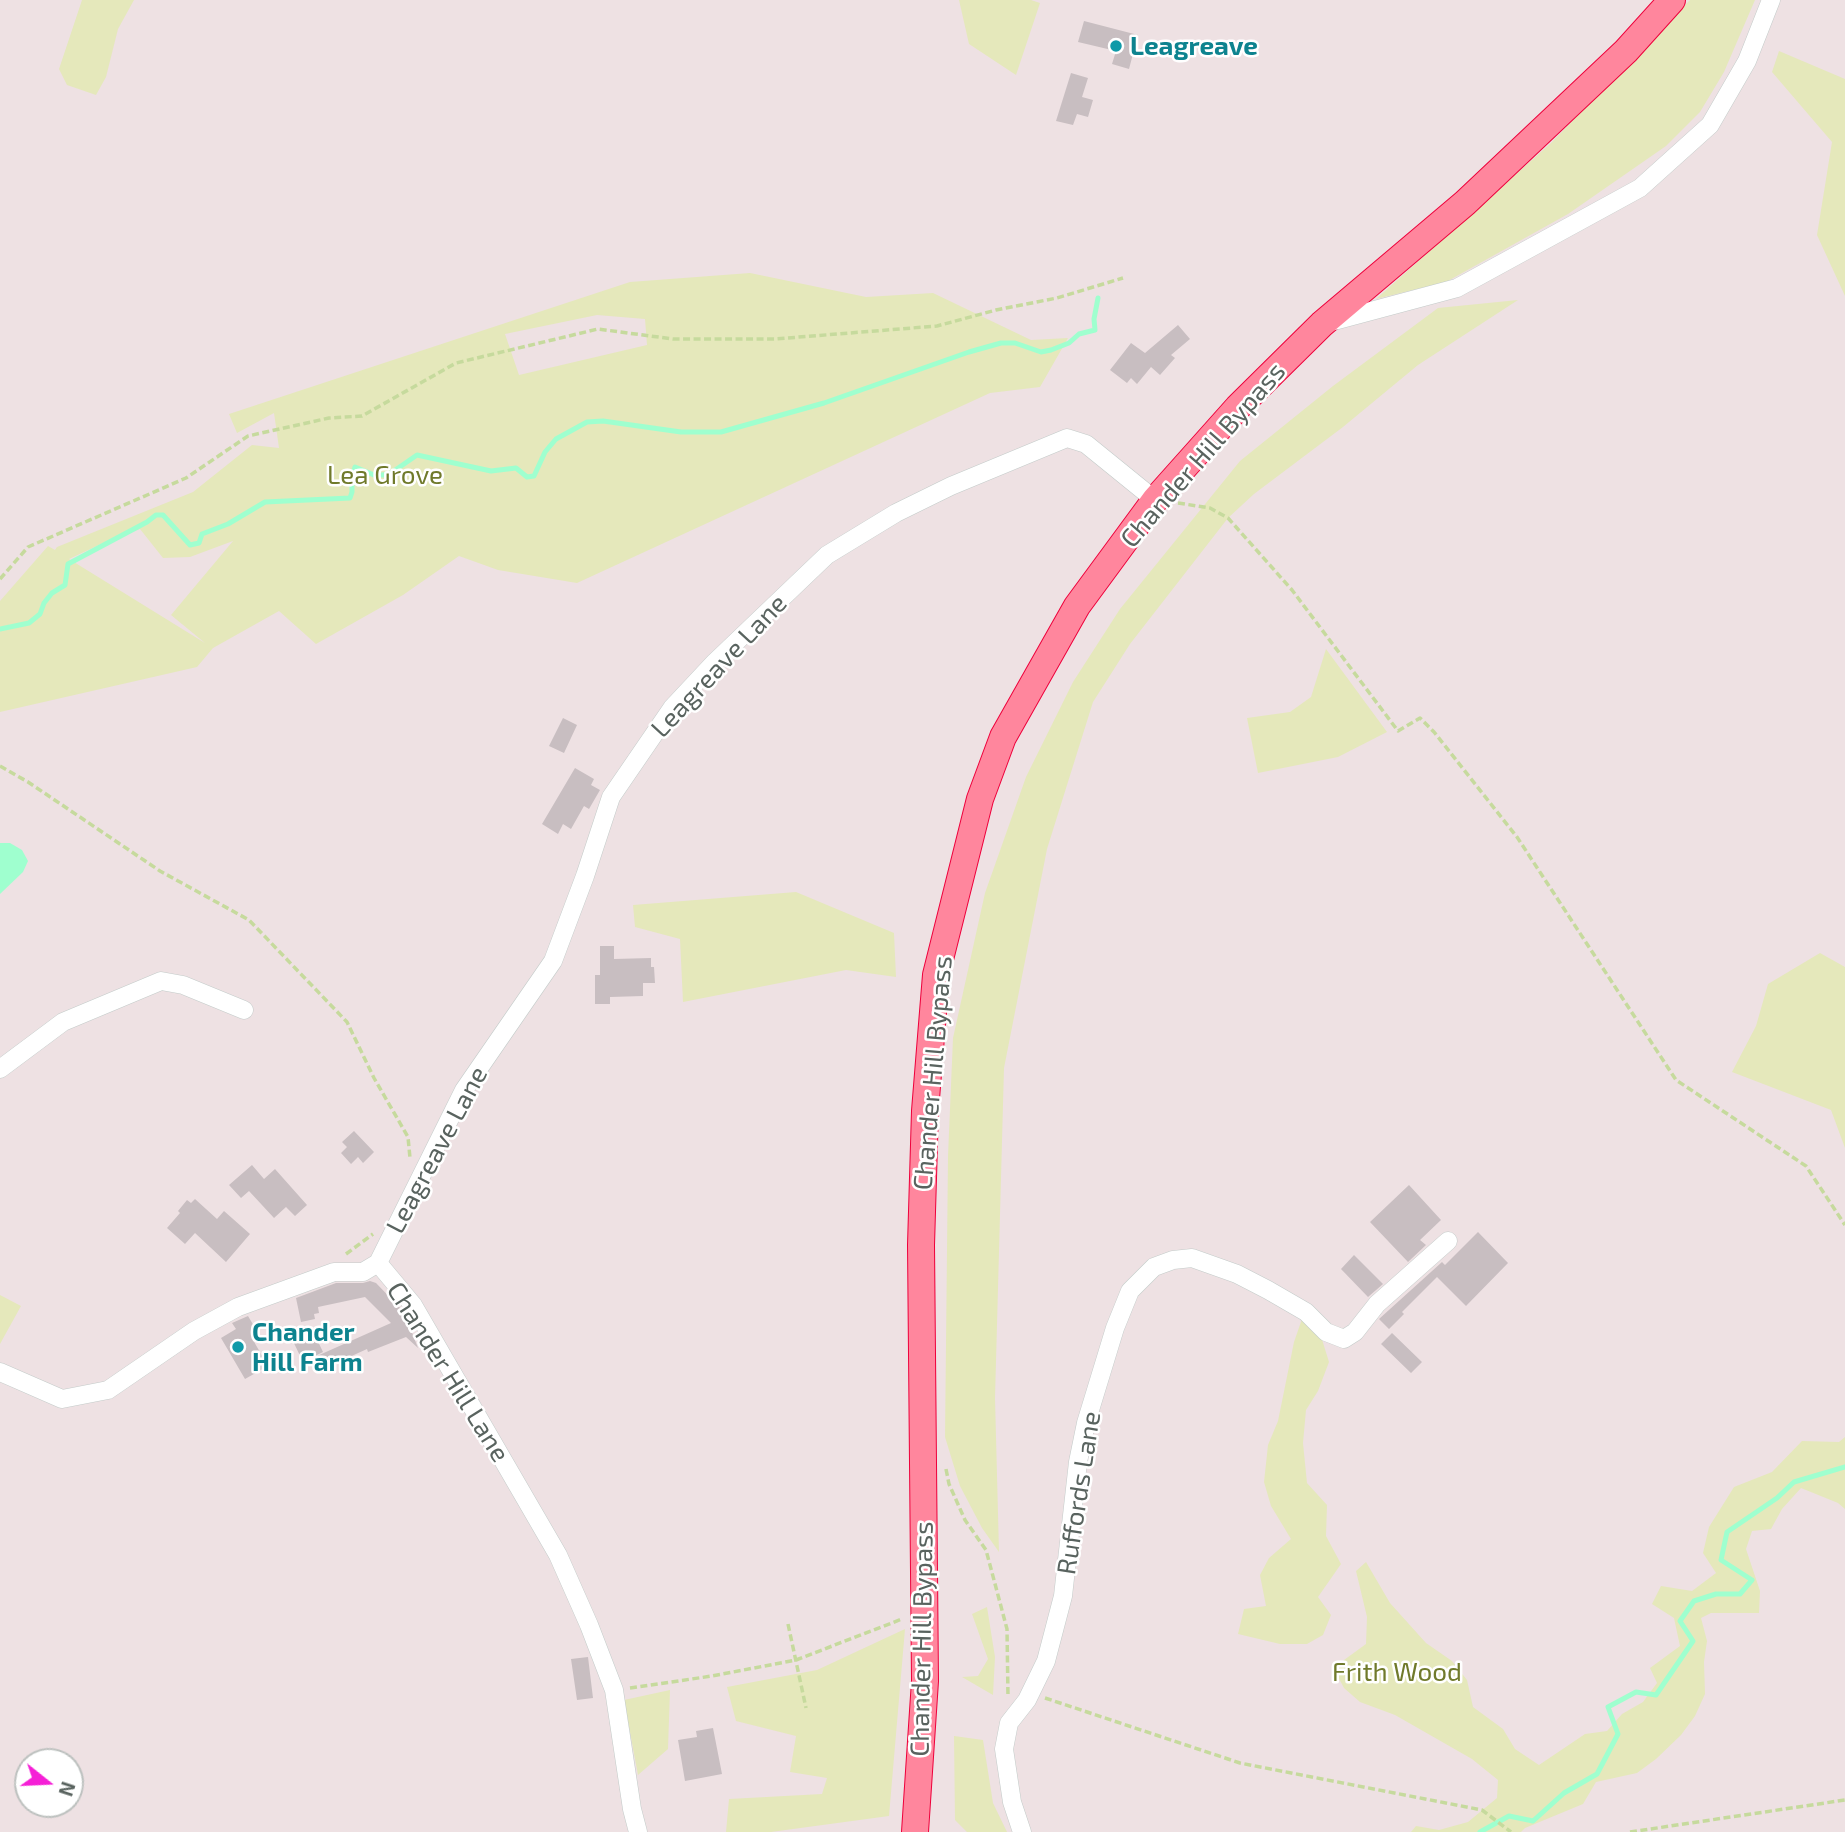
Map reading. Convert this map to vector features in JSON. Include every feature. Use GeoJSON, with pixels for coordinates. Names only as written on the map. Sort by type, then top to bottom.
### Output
{"type":"FeatureCollection","features":[{"type":"Feature","properties":{"kind":"highway","name":"Chander Hill Bypass"},"geometry":{"type":"LineString","coordinates":[[915,1832],[925,1681],[926,1610],[921,1245],[925,1111],[936,975],[980,799],[1003,737],[1077,606],[1156,500],[1238,407],[1322,324],[1465,203],[1626,51],[1672,0]]}},
{"type":"Feature","properties":{"kind":"street"},"geometry":{"type":"LineString","coordinates":[[1322,324],[1457,288],[1640,188],[1710,125],[1747,61],[1770,0]]}},
{"type":"Feature","properties":{"kind":"street","name":"Leagreave Lane"},"geometry":{"type":"LineString","coordinates":[[379,1264],[464,1090],[553,961],[611,797],[671,708],[715,662],[827,555],[897,513],[951,486],[1067,438],[1086,444],[1156,500]]}},
{"type":"Feature","properties":{"kind":"street"},"geometry":{"type":"LineString","coordinates":[[0,1069],[63,1022],[161,981],[183,985],[244,1010]]}},
{"type":"Feature","properties":{"kind":"street","name":"Ruffords Lane"},"geometry":{"type":"LineString","coordinates":[[1009,1723],[1027,1700],[1046,1661],[1063,1596],[1078,1462],[1086,1423],[1115,1328],[1130,1291],[1154,1268],[1173,1260],[1192,1258],[1237,1274],[1307,1312],[1326,1332],[1338,1338],[1348,1337],[1358,1329],[1377,1304],[1448,1241]]}},
{"type":"Feature","properties":{"kind":"street","name":"Chander Hill Lane"},"geometry":{"type":"LineString","coordinates":[[0,1372],[62,1399],[108,1390],[194,1331],[238,1307],[334,1272],[363,1272],[379,1264],[412,1305],[558,1555],[614,1690],[638,1832]]}},
{"type":"Feature","properties":{"kind":"street"},"geometry":{"type":"LineString","coordinates":[[1009,1723],[1004,1749],[1012,1802],[1021,1832]]}},
{"type":"Feature","properties":{"kind":"path"},"geometry":{"type":"LineString","coordinates":[[0,579],[28,547],[186,478],[248,436],[329,418],[362,416],[456,363],[598,329],[673,339],[775,339],[937,326],[996,310],[1057,298],[1123,278]]}},
{"type":"Feature","properties":{"kind":"path"},"geometry":{"type":"LineString","coordinates":[[1210,508],[1228,518],[1292,590],[1398,731],[1420,718],[1434,732],[1517,837],[1675,1078],[1806,1166],[1845,1225]]}},
{"type":"Feature","properties":{"kind":"path"},"geometry":{"type":"LineString","coordinates":[[0,766],[160,871],[249,920],[347,1022],[374,1078],[408,1137],[410,1158]]}},
{"type":"Feature","properties":{"kind":"path"},"geometry":{"type":"LineString","coordinates":[[350,1251],[375,1233]]}},
{"type":"Feature","properties":{"kind":"path"},"geometry":{"type":"LineString","coordinates":[[924,1455],[946,1468],[949,1484],[965,1520],[986,1549],[1007,1629],[1009,1723]]}},
{"type":"Feature","properties":{"kind":"path"},"geometry":{"type":"LineString","coordinates":[[614,1690],[712,1676],[796,1660],[926,1610]]}},
{"type":"Feature","properties":{"kind":"path"},"geometry":{"type":"LineString","coordinates":[[788,1624],[806,1709]]}},
{"type":"Feature","properties":{"kind":"path"},"geometry":{"type":"LineString","coordinates":[[1033,1686],[1045,1698],[1240,1763],[1482,1810],[1509,1831]]}},
{"type":"Feature","properties":{"kind":"path"},"geometry":{"type":"LineString","coordinates":[[1630,1832],[1845,1800]]}},
{"type":"Feature","properties":{"kind":"green space"},"geometry":{"type":"Polygon","coordinates":[[[82,0],[134,0],[118,29],[106,77],[96,95],[67,85],[59,69],[82,0]]]}},
{"type":"Feature","properties":{"kind":"green space"},"geometry":{"type":"Polygon","coordinates":[[[959,0],[1031,0],[1040,3],[1016,75],[969,44],[959,0]]]}},
{"type":"Feature","properties":{"kind":"green space"},"geometry":{"type":"Polygon","coordinates":[[[1690,0],[1755,0],[1724,72],[1700,112],[1666,146],[1568,214],[1446,282],[1376,299],[1551,143],[1690,0]]]}},
{"type":"Feature","properties":{"kind":"green space"},"geometry":{"type":"Polygon","coordinates":[[[1779,51],[1845,79],[1845,296],[1817,235],[1832,142],[1772,72],[1779,51]]]}},
{"type":"Feature","properties":{"kind":"green space","name":"Lea Grove"},"geometry":{"type":"Polygon","coordinates":[[[750,273],[866,297],[933,293],[1031,340],[1068,338],[1040,387],[990,393],[577,583],[498,570],[459,556],[403,595],[316,644],[279,611],[213,648],[197,667],[0,712],[0,601],[48,546],[55,550],[193,492],[252,445],[279,448],[274,413],[237,433],[229,414],[630,282],[750,273]],[[597,315],[505,334],[519,375],[647,345],[645,319],[597,315]],[[140,529],[69,559],[205,643],[171,615],[233,541],[190,557],[163,558],[140,529]]]}},
{"type":"Feature","properties":{"kind":"green space"},"geometry":{"type":"Polygon","coordinates":[[[1518,300],[1418,365],[1343,427],[1254,494],[1228,518],[1130,644],[1093,702],[1047,849],[1004,1068],[995,1398],[999,1552],[982,1528],[960,1486],[945,1437],[948,1156],[953,1038],[985,893],[1026,777],[1073,682],[1120,609],[1240,461],[1333,386],[1438,308],[1518,300]]]}},
{"type":"Feature","properties":{"kind":"green space"},"geometry":{"type":"Polygon","coordinates":[[[1326,649],[1387,732],[1338,757],[1258,773],[1247,718],[1290,712],[1311,697],[1326,649]]]}},
{"type":"Feature","properties":{"kind":"green space"},"geometry":{"type":"Polygon","coordinates":[[[796,892],[894,933],[896,977],[846,970],[683,1002],[680,939],[635,927],[633,905],[796,892]]]}},
{"type":"Feature","properties":{"kind":"green space"},"geometry":{"type":"Polygon","coordinates":[[[1820,953],[1845,967],[1845,1148],[1831,1110],[1732,1072],[1756,1026],[1768,984],[1820,953]]]}},
{"type":"Feature","properties":{"kind":"green space"},"geometry":{"type":"Polygon","coordinates":[[[0,1295],[21,1306],[0,1344],[0,1295]]]}},
{"type":"Feature","properties":{"kind":"green space"},"geometry":{"type":"Polygon","coordinates":[[[1302,1319],[1320,1333],[1329,1362],[1318,1391],[1306,1410],[1303,1443],[1307,1483],[1327,1505],[1326,1536],[1341,1564],[1318,1597],[1331,1615],[1323,1635],[1307,1644],[1280,1644],[1238,1634],[1244,1609],[1266,1606],[1260,1575],[1269,1558],[1291,1539],[1271,1506],[1264,1482],[1268,1445],[1278,1421],[1294,1342],[1302,1319]]]}},
{"type":"Feature","properties":{"kind":"green space","name":"Frith Wood"},"geometry":{"type":"Polygon","coordinates":[[[1845,1437],[1845,1509],[1838,1503],[1801,1488],[1782,1509],[1771,1529],[1752,1531],[1746,1549],[1760,1591],[1759,1613],[1711,1613],[1701,1618],[1707,1641],[1704,1662],[1705,1694],[1695,1716],[1681,1735],[1656,1759],[1637,1773],[1596,1782],[1583,1804],[1521,1832],[1411,1832],[1416,1826],[1439,1830],[1468,1822],[1497,1798],[1498,1780],[1472,1759],[1395,1715],[1360,1702],[1344,1688],[1336,1673],[1344,1660],[1366,1644],[1367,1617],[1356,1571],[1366,1562],[1390,1603],[1426,1643],[1452,1661],[1467,1680],[1473,1707],[1503,1729],[1515,1749],[1539,1765],[1585,1734],[1607,1731],[1622,1714],[1643,1702],[1657,1683],[1650,1668],[1680,1646],[1674,1618],[1652,1604],[1661,1586],[1692,1591],[1716,1573],[1703,1553],[1709,1527],[1734,1487],[1772,1472],[1802,1441],[1839,1442],[1845,1437]]]}},
{"type":"Feature","properties":{"kind":"green space"},"geometry":{"type":"Polygon","coordinates":[[[987,1607],[995,1657],[993,1695],[962,1677],[978,1676],[988,1659],[972,1614],[987,1607]]]}},
{"type":"Feature","properties":{"kind":"green space"},"geometry":{"type":"Polygon","coordinates":[[[905,1629],[889,1816],[771,1832],[726,1832],[729,1799],[822,1794],[827,1778],[790,1772],[796,1736],[736,1721],[727,1687],[817,1670],[905,1629]]]}},
{"type":"Feature","properties":{"kind":"green space"},"geometry":{"type":"Polygon","coordinates":[[[670,1690],[668,1749],[638,1775],[624,1700],[670,1690]]]}},
{"type":"Feature","properties":{"kind":"green space"},"geometry":{"type":"Polygon","coordinates":[[[954,1736],[983,1740],[993,1803],[1007,1832],[967,1832],[955,1820],[954,1736]]]}},
{"type":"Feature","properties":{"kind":"shaded area"},"geometry":{"type":"Polygon","coordinates":[[[0,843],[10,843],[22,850],[28,861],[23,872],[0,894],[0,843]]]}},
{"type":"Feature","properties":{"kind":"building","name":"Leagreave"},"geometry":{"type":"Polygon","coordinates":[[[1084,21],[1138,35],[1129,69],[1112,64],[1116,51],[1078,42],[1084,21]]]}},
{"type":"Feature","properties":{"kind":"building"},"geometry":{"type":"Polygon","coordinates":[[[1071,73],[1088,78],[1082,97],[1093,100],[1088,117],[1077,114],[1073,125],[1056,121],[1071,73]]]}},
{"type":"Feature","properties":{"kind":"building"},"geometry":{"type":"Polygon","coordinates":[[[1178,325],[1190,339],[1171,355],[1175,358],[1160,375],[1151,367],[1137,384],[1131,378],[1127,383],[1110,370],[1131,343],[1145,353],[1178,325]]]}},
{"type":"Feature","properties":{"kind":"building"},"geometry":{"type":"Polygon","coordinates":[[[563,718],[577,725],[564,753],[549,746],[563,718]]]}},
{"type":"Feature","properties":{"kind":"building"},"geometry":{"type":"Polygon","coordinates":[[[575,768],[594,779],[591,785],[600,790],[589,809],[584,806],[571,829],[563,824],[558,834],[542,824],[575,768]]]}},
{"type":"Feature","properties":{"kind":"building"},"geometry":{"type":"Polygon","coordinates":[[[600,946],[614,946],[614,959],[651,958],[655,983],[643,983],[643,996],[610,997],[610,1004],[595,1004],[595,975],[600,975],[600,946]]]}},
{"type":"Feature","properties":{"kind":"building"},"geometry":{"type":"Polygon","coordinates":[[[354,1131],[374,1152],[363,1163],[358,1157],[351,1164],[341,1153],[347,1147],[342,1142],[354,1131]]]}},
{"type":"Feature","properties":{"kind":"building"},"geometry":{"type":"Polygon","coordinates":[[[252,1165],[264,1179],[275,1169],[307,1205],[295,1216],[286,1207],[274,1218],[249,1191],[241,1198],[229,1185],[252,1165]]]}},
{"type":"Feature","properties":{"kind":"building"},"geometry":{"type":"Polygon","coordinates":[[[1409,1185],[1441,1220],[1420,1240],[1426,1245],[1408,1262],[1370,1222],[1409,1185]]]}},
{"type":"Feature","properties":{"kind":"building"},"geometry":{"type":"Polygon","coordinates":[[[195,1199],[217,1219],[224,1211],[250,1234],[226,1262],[195,1233],[185,1244],[167,1228],[187,1200],[191,1203],[195,1199]]]}},
{"type":"Feature","properties":{"kind":"building"},"geometry":{"type":"Polygon","coordinates":[[[1478,1232],[1508,1263],[1466,1306],[1437,1277],[1389,1329],[1379,1319],[1442,1262],[1445,1265],[1478,1232]]]}},
{"type":"Feature","properties":{"kind":"building"},"geometry":{"type":"Polygon","coordinates":[[[1354,1255],[1383,1284],[1368,1297],[1341,1269],[1354,1255]]]}},
{"type":"Feature","properties":{"kind":"building"},"geometry":{"type":"Polygon","coordinates":[[[336,1283],[376,1283],[404,1312],[418,1348],[406,1337],[368,1352],[367,1349],[323,1369],[317,1356],[391,1323],[365,1297],[318,1307],[319,1313],[314,1314],[315,1319],[301,1322],[296,1298],[336,1283]]]}},
{"type":"Feature","properties":{"kind":"building","name":"Chander Hill Farm"},"geometry":{"type":"Polygon","coordinates":[[[248,1316],[260,1336],[253,1340],[268,1366],[245,1379],[221,1338],[236,1329],[232,1323],[248,1316]]]}},
{"type":"Feature","properties":{"kind":"building"},"geometry":{"type":"Polygon","coordinates":[[[312,1329],[323,1352],[303,1362],[292,1339],[312,1329]]]}},
{"type":"Feature","properties":{"kind":"building"},"geometry":{"type":"Polygon","coordinates":[[[1392,1333],[1422,1362],[1411,1373],[1381,1344],[1392,1333]]]}},
{"type":"Feature","properties":{"kind":"building"},"geometry":{"type":"Polygon","coordinates":[[[588,1657],[593,1698],[577,1700],[571,1659],[588,1657]]]}},
{"type":"Feature","properties":{"kind":"building"},"geometry":{"type":"Polygon","coordinates":[[[713,1728],[722,1774],[685,1781],[678,1740],[697,1737],[696,1731],[713,1728]]]}},
{"type":"Feature","properties":{"kind":"waterway"},"geometry":{"type":"LineString","coordinates":[[0,629],[29,623],[40,614],[52,593],[65,585],[68,564],[156,515],[163,515],[190,545],[199,543],[202,534],[228,524],[265,502],[350,498],[355,467],[374,475],[383,475],[391,473],[417,455],[491,471],[516,468],[527,477],[534,476],[545,452],[556,439],[587,422],[603,421],[681,432],[721,432],[824,403],[1001,343],[1015,343],[1041,352],[1051,350],[1069,343],[1079,334],[1095,330],[1098,298]]}},
{"type":"Feature","properties":{"kind":"waterway"},"geometry":{"type":"LineString","coordinates":[[1480,1832],[1509,1816],[1533,1821],[1564,1793],[1597,1774],[1618,1734],[1608,1707],[1636,1692],[1656,1695],[1693,1641],[1680,1621],[1694,1601],[1716,1594],[1740,1594],[1752,1580],[1721,1560],[1727,1532],[1777,1498],[1794,1482],[1845,1467]]}},
{"type":"Feature","properties":{"kind":"place","name":"Leagreave"},"geometry":{"type":"Point","coordinates":[1116,46]}},
{"type":"Feature","properties":{"kind":"place","name":"Chander Hill Farm"},"geometry":{"type":"Point","coordinates":[238,1347]}}]}
